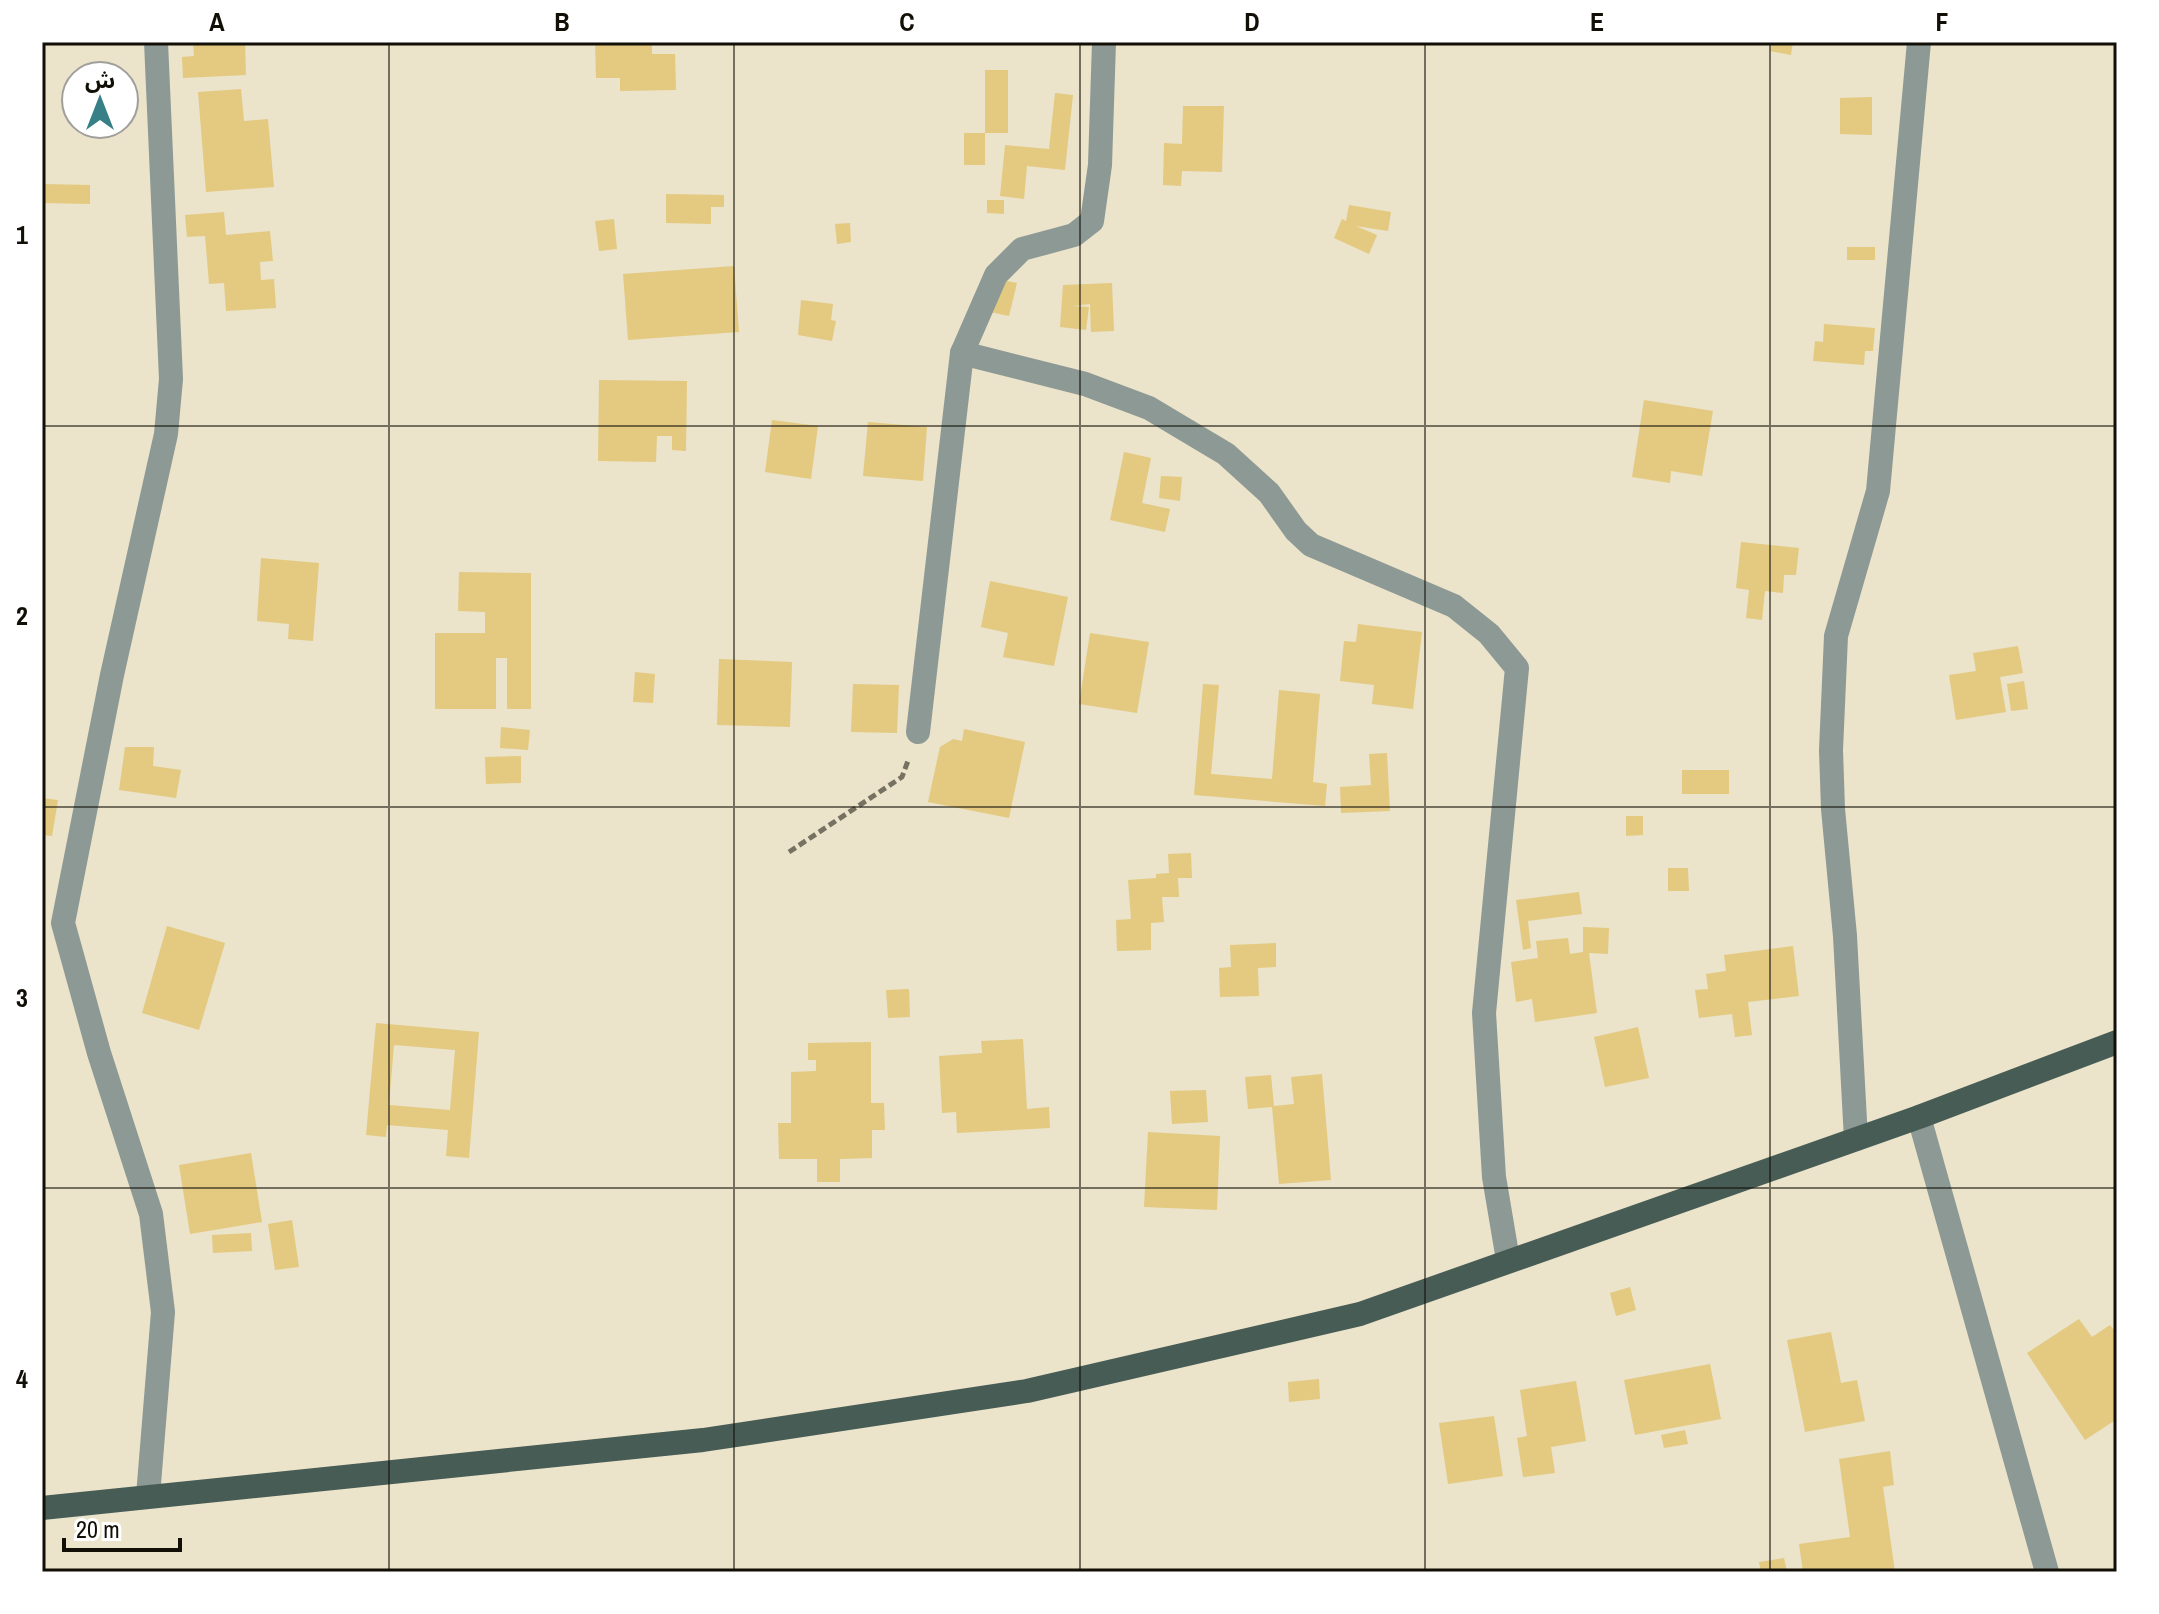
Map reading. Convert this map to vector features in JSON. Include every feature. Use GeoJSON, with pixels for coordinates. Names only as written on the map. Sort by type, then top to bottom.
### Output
{"type":"FeatureCollection","features":[{"type":"Feature","properties":{"kind":"main road"},"geometry":{"type":"LineString","coordinates":[[42,1508],[703,1440],[1027,1391],[1360,1314],[1919,1117],[2117,1042]]}},
{"type":"Feature","properties":{"kind":"street"},"geometry":{"type":"LineString","coordinates":[[148,1496],[163,1312],[151,1214],[99,1053],[63,923],[112,675],[166,434],[171,379],[156,42]]}},
{"type":"Feature","properties":{"kind":"street"},"geometry":{"type":"LineString","coordinates":[[918,732],[962,353],[996,275],[1022,249],[1074,235],[1092,221],[1100,165],[1104,42]]}},
{"type":"Feature","properties":{"kind":"street"},"geometry":{"type":"LineString","coordinates":[[1856,1139],[1845,936],[1833,809],[1831,750],[1836,636],[1878,491],[1919,42]]}},
{"type":"Feature","properties":{"kind":"street"},"geometry":{"type":"LineString","coordinates":[[962,353],[1085,384],[1149,408],[1226,454],[1269,493],[1296,531],[1311,545],[1454,606],[1489,634],[1517,668],[1484,1013],[1494,1177],[1508,1260]]}},
{"type":"Feature","properties":{"kind":"street"},"geometry":{"type":"LineString","coordinates":[[1919,1117],[2047,1572]]}},
{"type":"Feature","properties":{"kind":"path"},"geometry":{"type":"LineString","coordinates":[[789,852],[902,777],[918,732]]}},
{"type":"Feature","properties":{"kind":"building"},"geometry":{"type":"Polygon","coordinates":[[[193,42],[245,42],[246,75],[183,78],[182,57],[194,56],[193,42]]]}},
{"type":"Feature","properties":{"kind":"building"},"geometry":{"type":"Polygon","coordinates":[[[595,42],[652,42],[652,54],[675,54],[676,90],[620,91],[620,78],[596,78],[595,42]]]}},
{"type":"Feature","properties":{"kind":"building"},"geometry":{"type":"Polygon","coordinates":[[[1772,42],[1793,42],[1791,55],[1770,51],[1772,42]]]}},
{"type":"Feature","properties":{"kind":"building"},"geometry":{"type":"Polygon","coordinates":[[[985,70],[1008,70],[1008,133],[985,133],[985,70]]]}},
{"type":"Feature","properties":{"kind":"building"},"geometry":{"type":"Polygon","coordinates":[[[241,89],[244,121],[268,119],[274,187],[206,192],[198,92],[241,89]]]}},
{"type":"Feature","properties":{"kind":"building"},"geometry":{"type":"Polygon","coordinates":[[[1055,93],[1073,95],[1065,170],[1027,166],[1024,199],[1000,196],[1005,145],[1049,149],[1055,93]]]}},
{"type":"Feature","properties":{"kind":"building"},"geometry":{"type":"Polygon","coordinates":[[[1872,97],[1872,135],[1840,134],[1840,98],[1872,97]]]}},
{"type":"Feature","properties":{"kind":"building"},"geometry":{"type":"Polygon","coordinates":[[[1183,106],[1224,106],[1222,172],[1182,171],[1181,186],[1163,185],[1164,143],[1182,144],[1183,106]]]}},
{"type":"Feature","properties":{"kind":"building"},"geometry":{"type":"Polygon","coordinates":[[[964,133],[985,133],[985,165],[964,165],[964,133]]]}},
{"type":"Feature","properties":{"kind":"building"},"geometry":{"type":"Polygon","coordinates":[[[42,184],[90,185],[90,204],[42,203],[42,184]]]}},
{"type":"Feature","properties":{"kind":"building"},"geometry":{"type":"Polygon","coordinates":[[[666,194],[724,195],[724,207],[711,207],[711,224],[666,223],[666,194]]]}},
{"type":"Feature","properties":{"kind":"building"},"geometry":{"type":"Polygon","coordinates":[[[987,200],[1004,200],[1004,214],[987,213],[987,200]]]}},
{"type":"Feature","properties":{"kind":"building"},"geometry":{"type":"Polygon","coordinates":[[[1349,205],[1391,212],[1388,231],[1356,226],[1377,235],[1369,254],[1334,238],[1342,219],[1346,221],[1349,205]]]}},
{"type":"Feature","properties":{"kind":"building"},"geometry":{"type":"Polygon","coordinates":[[[224,212],[226,235],[270,231],[273,261],[260,262],[261,280],[274,279],[276,308],[226,311],[224,283],[209,284],[205,236],[187,237],[185,215],[224,212]]]}},
{"type":"Feature","properties":{"kind":"building"},"geometry":{"type":"Polygon","coordinates":[[[614,219],[617,249],[599,251],[595,221],[614,219]]]}},
{"type":"Feature","properties":{"kind":"building"},"geometry":{"type":"Polygon","coordinates":[[[850,223],[851,242],[837,244],[835,224],[850,223]]]}},
{"type":"Feature","properties":{"kind":"building"},"geometry":{"type":"Polygon","coordinates":[[[1847,247],[1875,247],[1875,260],[1847,260],[1847,247]]]}},
{"type":"Feature","properties":{"kind":"building"},"geometry":{"type":"Polygon","coordinates":[[[734,266],[739,332],[628,340],[623,274],[734,266]]]}},
{"type":"Feature","properties":{"kind":"building"},"geometry":{"type":"Polygon","coordinates":[[[997,279],[1017,283],[1009,316],[990,312],[997,279]]]}},
{"type":"Feature","properties":{"kind":"building"},"geometry":{"type":"Polygon","coordinates":[[[1112,283],[1114,331],[1091,332],[1090,304],[1073,306],[1089,307],[1086,330],[1060,327],[1063,285],[1112,283]]]}},
{"type":"Feature","properties":{"kind":"building"},"geometry":{"type":"Polygon","coordinates":[[[801,300],[833,304],[831,320],[836,321],[832,341],[798,335],[801,300]]]}},
{"type":"Feature","properties":{"kind":"building"},"geometry":{"type":"Polygon","coordinates":[[[1824,324],[1875,328],[1873,351],[1865,351],[1864,365],[1813,361],[1815,341],[1823,342],[1824,324]]]}},
{"type":"Feature","properties":{"kind":"building"},"geometry":{"type":"Polygon","coordinates":[[[599,380],[687,381],[686,451],[672,450],[672,436],[657,436],[656,462],[598,461],[599,380]]]}},
{"type":"Feature","properties":{"kind":"building"},"geometry":{"type":"Polygon","coordinates":[[[1644,400],[1713,411],[1702,476],[1671,471],[1670,483],[1632,477],[1644,400]]]}},
{"type":"Feature","properties":{"kind":"building"},"geometry":{"type":"Polygon","coordinates":[[[772,420],[818,426],[811,479],[765,472],[772,420]]]}},
{"type":"Feature","properties":{"kind":"building"},"geometry":{"type":"Polygon","coordinates":[[[868,422],[927,427],[923,481],[863,476],[868,422]]]}},
{"type":"Feature","properties":{"kind":"building"},"geometry":{"type":"Polygon","coordinates":[[[1124,452],[1151,458],[1142,503],[1170,509],[1165,532],[1110,520],[1124,452]]]}},
{"type":"Feature","properties":{"kind":"building"},"geometry":{"type":"Polygon","coordinates":[[[1161,476],[1182,477],[1180,501],[1159,498],[1161,476]]]}},
{"type":"Feature","properties":{"kind":"building"},"geometry":{"type":"Polygon","coordinates":[[[1741,542],[1799,548],[1796,575],[1784,575],[1783,593],[1765,591],[1762,620],[1746,618],[1749,590],[1736,588],[1741,542]]]}},
{"type":"Feature","properties":{"kind":"building"},"geometry":{"type":"Polygon","coordinates":[[[261,558],[319,563],[313,641],[288,639],[289,624],[257,621],[261,558]]]}},
{"type":"Feature","properties":{"kind":"building"},"geometry":{"type":"Polygon","coordinates":[[[459,572],[531,573],[531,709],[507,709],[507,658],[496,658],[496,709],[435,709],[435,633],[485,633],[485,612],[458,611],[459,572]]]}},
{"type":"Feature","properties":{"kind":"building"},"geometry":{"type":"Polygon","coordinates":[[[990,581],[1068,597],[1054,666],[1003,657],[1008,633],[981,627],[990,581]]]}},
{"type":"Feature","properties":{"kind":"building"},"geometry":{"type":"Polygon","coordinates":[[[1358,624],[1422,632],[1413,709],[1372,704],[1374,685],[1340,681],[1344,641],[1356,642],[1358,624]]]}},
{"type":"Feature","properties":{"kind":"building"},"geometry":{"type":"Polygon","coordinates":[[[1090,633],[1149,642],[1137,713],[1079,704],[1090,633]]]}},
{"type":"Feature","properties":{"kind":"building"},"geometry":{"type":"Polygon","coordinates":[[[2018,646],[2023,673],[2000,677],[2006,712],[1956,720],[1949,675],[1976,671],[1973,653],[2018,646]]]}},
{"type":"Feature","properties":{"kind":"building"},"geometry":{"type":"Polygon","coordinates":[[[719,659],[792,662],[790,727],[717,725],[719,659]]]}},
{"type":"Feature","properties":{"kind":"building"},"geometry":{"type":"Polygon","coordinates":[[[635,672],[655,674],[653,703],[633,702],[635,672]]]}},
{"type":"Feature","properties":{"kind":"building"},"geometry":{"type":"Polygon","coordinates":[[[2024,681],[2028,709],[2011,711],[2007,684],[2024,681]]]}},
{"type":"Feature","properties":{"kind":"building"},"geometry":{"type":"Polygon","coordinates":[[[853,684],[899,685],[897,733],[851,732],[853,684]]]}},
{"type":"Feature","properties":{"kind":"building"},"geometry":{"type":"Polygon","coordinates":[[[1203,684],[1219,685],[1211,774],[1272,779],[1279,690],[1320,694],[1313,782],[1327,784],[1325,806],[1194,795],[1203,684]]]}},
{"type":"Feature","properties":{"kind":"building"},"geometry":{"type":"Polygon","coordinates":[[[501,727],[530,730],[528,750],[500,748],[501,727]]]}},
{"type":"Feature","properties":{"kind":"building"},"geometry":{"type":"Polygon","coordinates":[[[964,729],[1025,742],[1009,818],[928,802],[940,747],[953,739],[962,741],[964,729]]]}},
{"type":"Feature","properties":{"kind":"building"},"geometry":{"type":"Polygon","coordinates":[[[125,747],[154,747],[153,766],[181,770],[176,798],[119,790],[125,747]]]}},
{"type":"Feature","properties":{"kind":"building"},"geometry":{"type":"Polygon","coordinates":[[[1387,753],[1390,811],[1341,813],[1340,787],[1371,785],[1369,754],[1387,753]]]}},
{"type":"Feature","properties":{"kind":"building"},"geometry":{"type":"Polygon","coordinates":[[[521,756],[521,783],[486,784],[485,757],[521,756]]]}},
{"type":"Feature","properties":{"kind":"building"},"geometry":{"type":"Polygon","coordinates":[[[1682,770],[1729,770],[1729,794],[1682,794],[1682,770]]]}},
{"type":"Feature","properties":{"kind":"building"},"geometry":{"type":"Polygon","coordinates":[[[42,798],[58,800],[52,836],[42,835],[42,798]]]}},
{"type":"Feature","properties":{"kind":"building"},"geometry":{"type":"Polygon","coordinates":[[[1626,816],[1643,816],[1643,835],[1626,836],[1626,816]]]}},
{"type":"Feature","properties":{"kind":"building"},"geometry":{"type":"Polygon","coordinates":[[[1191,853],[1192,878],[1178,878],[1179,897],[1162,897],[1164,922],[1151,923],[1151,950],[1117,951],[1116,920],[1131,919],[1128,880],[1156,878],[1156,874],[1169,873],[1168,854],[1191,853]]]}},
{"type":"Feature","properties":{"kind":"building"},"geometry":{"type":"Polygon","coordinates":[[[1668,868],[1688,868],[1689,891],[1668,891],[1668,868]]]}},
{"type":"Feature","properties":{"kind":"building"},"geometry":{"type":"Polygon","coordinates":[[[1579,892],[1582,914],[1528,921],[1531,948],[1523,950],[1516,900],[1579,892]]]}},
{"type":"Feature","properties":{"kind":"building"},"geometry":{"type":"Polygon","coordinates":[[[167,926],[225,943],[199,1030],[142,1013],[167,926]]]}},
{"type":"Feature","properties":{"kind":"building"},"geometry":{"type":"Polygon","coordinates":[[[1583,927],[1609,928],[1608,954],[1589,953],[1597,1013],[1535,1022],[1532,999],[1516,1002],[1511,962],[1538,958],[1536,941],[1568,938],[1570,954],[1583,952],[1583,927]]]}},
{"type":"Feature","properties":{"kind":"building"},"geometry":{"type":"Polygon","coordinates":[[[1276,943],[1276,967],[1258,968],[1259,996],[1220,997],[1219,968],[1231,967],[1230,945],[1276,943]]]}},
{"type":"Feature","properties":{"kind":"building"},"geometry":{"type":"Polygon","coordinates":[[[1793,946],[1799,996],[1748,1002],[1752,1035],[1735,1037],[1732,1014],[1699,1018],[1695,990],[1708,989],[1706,974],[1726,971],[1724,955],[1793,946]]]}},
{"type":"Feature","properties":{"kind":"building"},"geometry":{"type":"Polygon","coordinates":[[[909,989],[910,1017],[888,1018],[886,990],[909,989]]]}},
{"type":"Feature","properties":{"kind":"building"},"geometry":{"type":"Polygon","coordinates":[[[376,1023],[479,1032],[469,1158],[446,1156],[448,1130],[387,1125],[386,1137],[366,1135],[376,1023]],[[394,1045],[389,1105],[450,1110],[455,1050],[394,1045]]]}},
{"type":"Feature","properties":{"kind":"building"},"geometry":{"type":"Polygon","coordinates":[[[1638,1027],[1649,1078],[1605,1087],[1594,1037],[1638,1027]]]}},
{"type":"Feature","properties":{"kind":"building"},"geometry":{"type":"Polygon","coordinates":[[[1023,1039],[1027,1109],[1049,1107],[1050,1128],[957,1133],[956,1112],[942,1113],[939,1056],[982,1053],[981,1041],[1023,1039]]]}},
{"type":"Feature","properties":{"kind":"building"},"geometry":{"type":"Polygon","coordinates":[[[871,1042],[871,1103],[884,1103],[885,1130],[872,1130],[872,1158],[840,1159],[840,1182],[817,1182],[817,1159],[779,1159],[778,1123],[791,1123],[791,1072],[816,1071],[816,1060],[808,1060],[808,1043],[871,1042]]]}},
{"type":"Feature","properties":{"kind":"building"},"geometry":{"type":"Polygon","coordinates":[[[1322,1074],[1331,1180],[1279,1184],[1272,1107],[1248,1109],[1245,1077],[1271,1075],[1274,1106],[1294,1104],[1291,1077],[1322,1074]]]}},
{"type":"Feature","properties":{"kind":"building"},"geometry":{"type":"Polygon","coordinates":[[[1206,1090],[1208,1122],[1172,1124],[1170,1091],[1206,1090]]]}},
{"type":"Feature","properties":{"kind":"building"},"geometry":{"type":"Polygon","coordinates":[[[1148,1132],[1220,1136],[1217,1210],[1144,1207],[1148,1132]]]}},
{"type":"Feature","properties":{"kind":"building"},"geometry":{"type":"Polygon","coordinates":[[[251,1153],[262,1222],[190,1234],[179,1165],[251,1153]]]}},
{"type":"Feature","properties":{"kind":"building"},"geometry":{"type":"Polygon","coordinates":[[[292,1220],[299,1267],[275,1270],[268,1224],[292,1220]]]}},
{"type":"Feature","properties":{"kind":"building"},"geometry":{"type":"Polygon","coordinates":[[[251,1233],[252,1251],[213,1253],[212,1235],[251,1233]]]}},
{"type":"Feature","properties":{"kind":"building"},"geometry":{"type":"Polygon","coordinates":[[[1630,1287],[1636,1310],[1616,1316],[1610,1293],[1630,1287]]]}},
{"type":"Feature","properties":{"kind":"building"},"geometry":{"type":"Polygon","coordinates":[[[2079,1319],[2092,1337],[2110,1325],[2117,1334],[2117,1419],[2085,1440],[2027,1353],[2079,1319]]]}},
{"type":"Feature","properties":{"kind":"building"},"geometry":{"type":"Polygon","coordinates":[[[1831,1332],[1841,1383],[1857,1380],[1865,1421],[1805,1432],[1787,1340],[1831,1332]]]}},
{"type":"Feature","properties":{"kind":"building"},"geometry":{"type":"Polygon","coordinates":[[[1710,1364],[1721,1419],[1635,1435],[1624,1380],[1710,1364]]]}},
{"type":"Feature","properties":{"kind":"building"},"geometry":{"type":"Polygon","coordinates":[[[1319,1379],[1320,1399],[1289,1402],[1288,1382],[1319,1379]]]}},
{"type":"Feature","properties":{"kind":"building"},"geometry":{"type":"Polygon","coordinates":[[[1576,1381],[1586,1441],[1551,1447],[1555,1473],[1523,1477],[1517,1438],[1527,1436],[1520,1390],[1576,1381]]]}},
{"type":"Feature","properties":{"kind":"building"},"geometry":{"type":"Polygon","coordinates":[[[1494,1416],[1503,1476],[1448,1484],[1439,1423],[1494,1416]]]}},
{"type":"Feature","properties":{"kind":"building"},"geometry":{"type":"Polygon","coordinates":[[[1685,1430],[1688,1444],[1664,1448],[1661,1435],[1685,1430]]]}},
{"type":"Feature","properties":{"kind":"building"},"geometry":{"type":"Polygon","coordinates":[[[1890,1451],[1894,1485],[1883,1487],[1895,1572],[1803,1572],[1799,1544],[1850,1537],[1839,1459],[1890,1451]]]}},
{"type":"Feature","properties":{"kind":"building"},"geometry":{"type":"Polygon","coordinates":[[[1784,1558],[1787,1572],[1761,1572],[1759,1562],[1784,1558]]]}}]}
